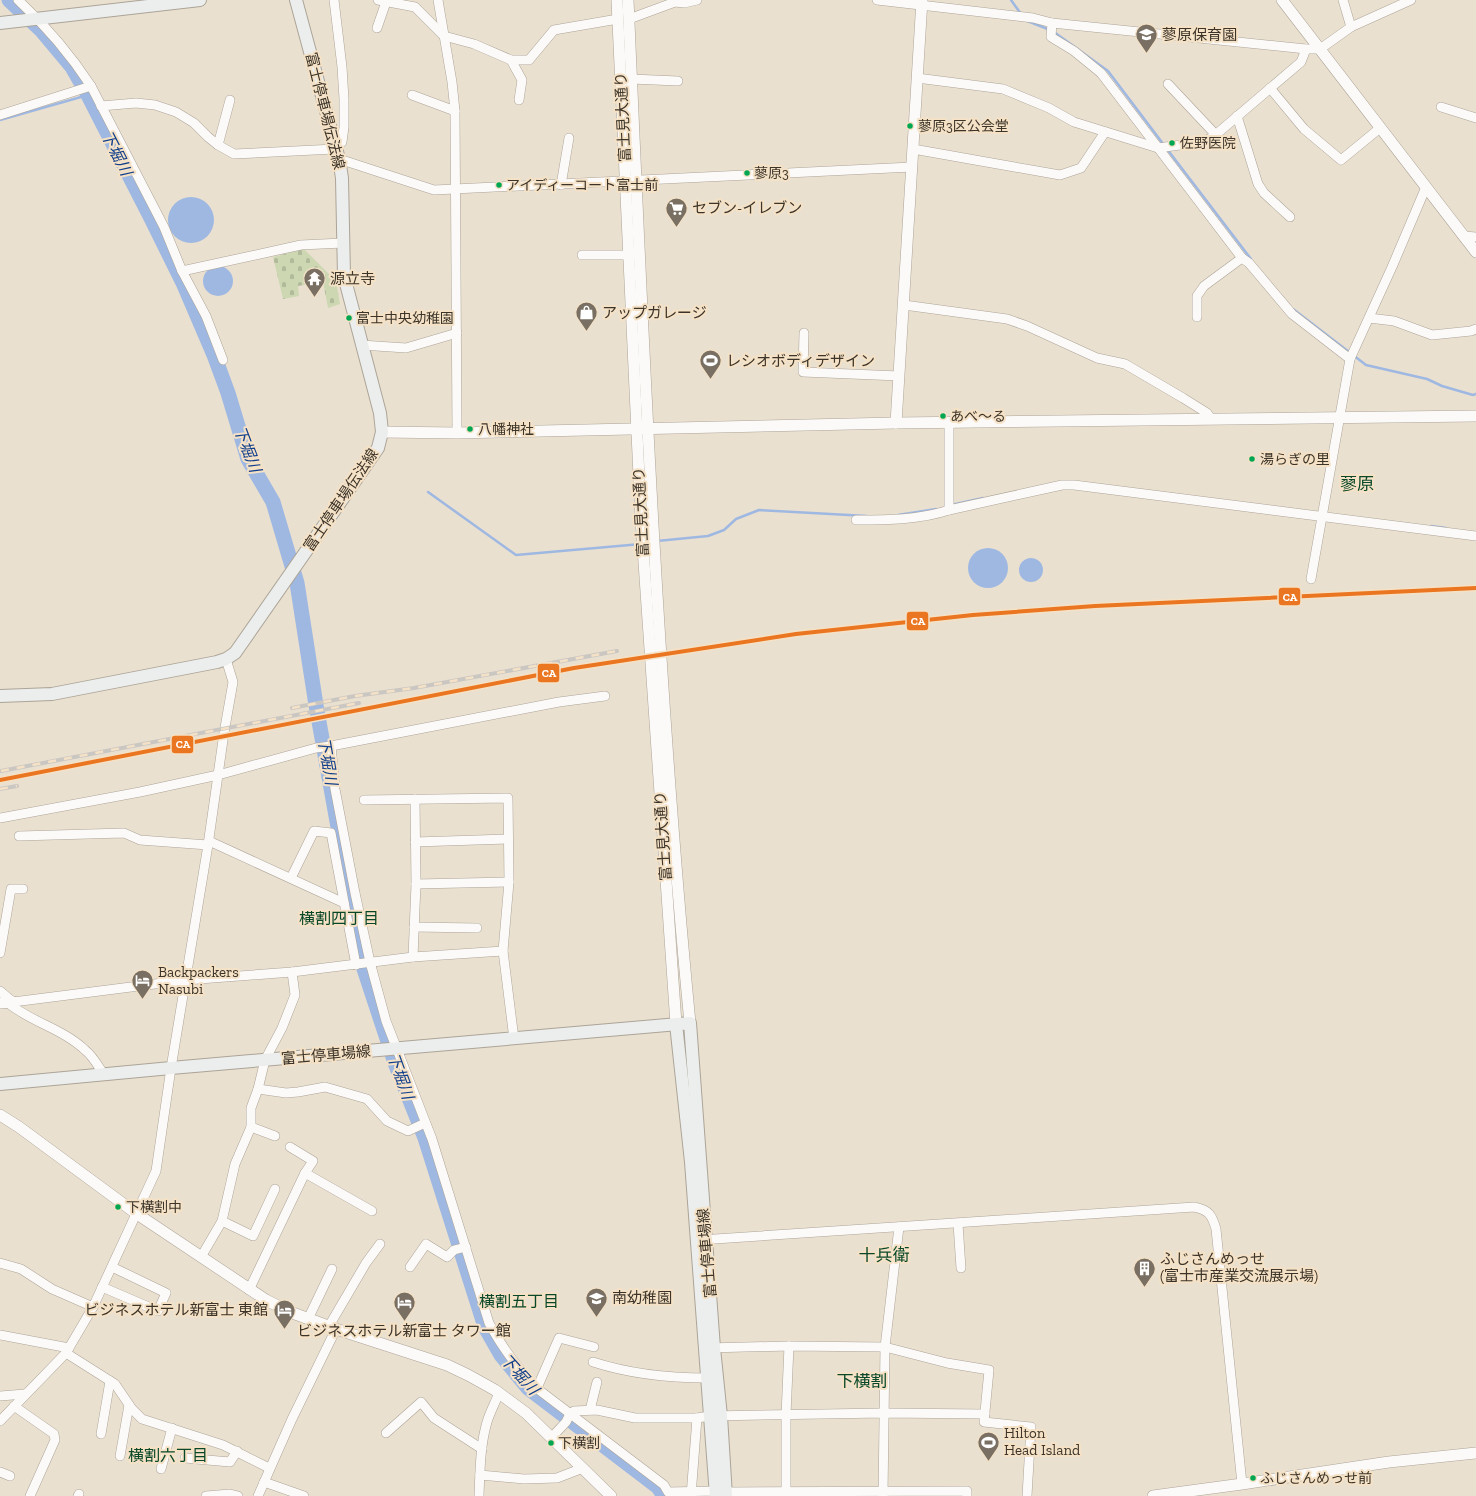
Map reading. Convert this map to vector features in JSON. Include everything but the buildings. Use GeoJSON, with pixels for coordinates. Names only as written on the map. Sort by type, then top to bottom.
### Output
{"type":"FeatureCollection","features":[{"type":"Feature","properties":{"kind":"main road"},"geometry":{"type":"LineString","coordinates":[[0,23],[173,1],[200,0]]}},
{"type":"Feature","properties":{"kind":"main road","name":"富士停車場伝法線"},"geometry":{"type":"LineString","coordinates":[[0,696],[52,694],[201,666],[226,659],[235,653],[378,448],[382,432],[380,412],[361,345],[344,276],[342,178],[296,0]]}},
{"type":"Feature","properties":{"kind":"main road","name":"富士停車場線"},"geometry":{"type":"LineString","coordinates":[[0,1084],[690,1023],[701,1240],[721,1494]]}},
{"type":"Feature","properties":{"kind":"main road","name":"富士停車場線"},"geometry":{"type":"LineString","coordinates":[[676,1024],[701,1240]]}},
{"type":"Feature","properties":{"kind":"main road","name":"富士停車場線"},"geometry":{"type":"LineString","coordinates":[[709,1348],[707,1378],[715,1416]]}},
{"type":"Feature","properties":{"kind":"street"},"geometry":{"type":"LineString","coordinates":[[18,0],[38,19],[77,65],[91,86],[164,227],[182,270],[206,316],[223,360]]}},
{"type":"Feature","properties":{"kind":"street"},"geometry":{"type":"LineString","coordinates":[[334,0],[344,99],[344,127],[342,142],[337,154]]}},
{"type":"Feature","properties":{"kind":"street"},"geometry":{"type":"LineString","coordinates":[[438,0],[452,82],[455,111],[457,433]]}},
{"type":"Feature","properties":{"kind":"street","name":"富士見大通り"},"geometry":{"type":"LineString","coordinates":[[618,0],[624,19],[631,79],[629,255],[641,519],[674,916],[690,1023]]}},
{"type":"Feature","properties":{"kind":"street","name":"富士見大通り"},"geometry":{"type":"LineString","coordinates":[[628,0],[624,19],[631,181],[648,429],[674,916],[676,1024]]}},
{"type":"Feature","properties":{"kind":"street"},"geometry":{"type":"LineString","coordinates":[[377,28],[382,1],[415,7],[444,36],[474,44],[511,60],[529,60],[554,30],[624,19],[675,2],[684,3],[697,0]]}},
{"type":"Feature","properties":{"kind":"street"},"geometry":{"type":"LineString","coordinates":[[877,0],[922,3],[1015,17],[1033,18],[1052,23],[1306,49],[1320,49],[1351,27],[1411,0]]}},
{"type":"Feature","properties":{"kind":"street"},"geometry":{"type":"LineString","coordinates":[[1282,0],[1476,252]]}},
{"type":"Feature","properties":{"kind":"street"},"geometry":{"type":"LineString","coordinates":[[1343,0],[1351,27]]}},
{"type":"Feature","properties":{"kind":"street"},"geometry":{"type":"LineString","coordinates":[[896,423],[922,3]]}},
{"type":"Feature","properties":{"kind":"street"},"geometry":{"type":"LineString","coordinates":[[1052,23],[1051,37],[1074,51],[1101,73],[1242,258],[1249,263],[1292,314],[1351,356]]}},
{"type":"Feature","properties":{"kind":"street"},"geometry":{"type":"LineString","coordinates":[[917,78],[1003,89],[1049,108],[1074,122],[1158,148],[1202,142],[1216,135],[1301,62],[1306,49]]}},
{"type":"Feature","properties":{"kind":"street"},"geometry":{"type":"LineString","coordinates":[[511,60],[522,80],[519,100]]}},
{"type":"Feature","properties":{"kind":"street"},"geometry":{"type":"LineString","coordinates":[[631,79],[678,81]]}},
{"type":"Feature","properties":{"kind":"street"},"geometry":{"type":"LineString","coordinates":[[1168,84],[1216,135]]}},
{"type":"Feature","properties":{"kind":"street"},"geometry":{"type":"LineString","coordinates":[[0,114],[91,86]]}},
{"type":"Feature","properties":{"kind":"street"},"geometry":{"type":"LineString","coordinates":[[1270,88],[1304,129],[1341,160],[1380,128]]}},
{"type":"Feature","properties":{"kind":"street"},"geometry":{"type":"LineString","coordinates":[[412,95],[455,111]]}},
{"type":"Feature","properties":{"kind":"street"},"geometry":{"type":"LineString","coordinates":[[218,145],[230,100]]}},
{"type":"Feature","properties":{"kind":"street"},"geometry":{"type":"LineString","coordinates":[[101,106],[136,103],[155,105],[176,112],[194,123],[218,145],[234,154],[337,154],[434,190],[912,167]]}},
{"type":"Feature","properties":{"kind":"street"},"geometry":{"type":"LineString","coordinates":[[1441,107],[1476,118]]}},
{"type":"Feature","properties":{"kind":"street"},"geometry":{"type":"LineString","coordinates":[[1237,116],[1258,184],[1264,193],[1290,217]]}},
{"type":"Feature","properties":{"kind":"street"},"geometry":{"type":"LineString","coordinates":[[913,149],[1060,175],[1081,168],[1105,132]]}},
{"type":"Feature","properties":{"kind":"street"},"geometry":{"type":"LineString","coordinates":[[561,185],[569,138]]}},
{"type":"Feature","properties":{"kind":"street"},"geometry":{"type":"LineString","coordinates":[[1311,579],[1351,356],[1426,187]]}},
{"type":"Feature","properties":{"kind":"street"},"geometry":{"type":"LineString","coordinates":[[1464,236],[1476,237]]}},
{"type":"Feature","properties":{"kind":"street"},"geometry":{"type":"LineString","coordinates":[[182,270],[301,245],[343,243]]}},
{"type":"Feature","properties":{"kind":"street"},"geometry":{"type":"LineString","coordinates":[[582,255],[629,255]]}},
{"type":"Feature","properties":{"kind":"street"},"geometry":{"type":"LineString","coordinates":[[1197,317],[1197,296],[1204,286],[1242,258]]}},
{"type":"Feature","properties":{"kind":"street"},"geometry":{"type":"LineString","coordinates":[[904,305],[1007,319],[1097,358],[1125,364],[1207,413],[1211,419]]}},
{"type":"Feature","properties":{"kind":"street"},"geometry":{"type":"LineString","coordinates":[[1369,318],[1394,321],[1432,335],[1471,331],[1476,329]]}},
{"type":"Feature","properties":{"kind":"street"},"geometry":{"type":"LineString","coordinates":[[361,345],[406,348],[457,333]]}},
{"type":"Feature","properties":{"kind":"street"},"geometry":{"type":"LineString","coordinates":[[804,333],[803,372],[899,376]]}},
{"type":"Feature","properties":{"kind":"street"},"geometry":{"type":"LineString","coordinates":[[382,432],[457,433],[896,423],[1476,416]]}},
{"type":"Feature","properties":{"kind":"street"},"geometry":{"type":"LineString","coordinates":[[949,423],[949,510]]}},
{"type":"Feature","properties":{"kind":"street"},"geometry":{"type":"LineString","coordinates":[[856,520],[896,520],[935,514],[1062,485],[1074,485],[1476,536]]}},
{"type":"Feature","properties":{"kind":"street"},"geometry":{"type":"LineString","coordinates":[[0,1421],[67,1351],[93,1307],[156,1171],[171,1068],[209,843],[224,733],[233,682],[226,659]]}},
{"type":"Feature","properties":{"kind":"street"},"geometry":{"type":"LineString","coordinates":[[0,818],[140,792],[218,775],[316,748],[559,702],[605,696]]}},
{"type":"Feature","properties":{"kind":"street"},"geometry":{"type":"LineString","coordinates":[[331,746],[335,789],[355,893],[370,962],[386,1021],[432,1139],[489,1323],[498,1341],[522,1373],[568,1418],[664,1485],[668,1492],[691,1494],[786,1494],[967,1491],[967,1496]]}},
{"type":"Feature","properties":{"kind":"street"},"geometry":{"type":"LineString","coordinates":[[364,800],[508,798],[509,882],[502,951],[514,1039]]}},
{"type":"Feature","properties":{"kind":"street"},"geometry":{"type":"LineString","coordinates":[[413,957],[416,884],[415,799]]}},
{"type":"Feature","properties":{"kind":"street"},"geometry":{"type":"LineString","coordinates":[[292,878],[314,831],[331,833],[356,965]]}},
{"type":"Feature","properties":{"kind":"street"},"geometry":{"type":"LineString","coordinates":[[19,836],[124,833],[140,840],[209,843],[292,878],[344,903]]}},
{"type":"Feature","properties":{"kind":"street"},"geometry":{"type":"LineString","coordinates":[[416,842],[508,839]]}},
{"type":"Feature","properties":{"kind":"street"},"geometry":{"type":"LineString","coordinates":[[416,884],[509,882]]}},
{"type":"Feature","properties":{"kind":"street"},"geometry":{"type":"LineString","coordinates":[[0,953],[11,889],[23,890]]}},
{"type":"Feature","properties":{"kind":"street"},"geometry":{"type":"LineString","coordinates":[[414,927],[477,928]]}},
{"type":"Feature","properties":{"kind":"street"},"geometry":{"type":"LineString","coordinates":[[7,1003],[186,980],[292,972],[413,957],[502,951]]}},
{"type":"Feature","properties":{"kind":"street"},"geometry":{"type":"LineString","coordinates":[[201,1257],[222,1221],[235,1164],[251,1127],[251,1108],[258,1089],[265,1060],[282,1028],[295,995],[292,972]]}},
{"type":"Feature","properties":{"kind":"street"},"geometry":{"type":"LineString","coordinates":[[0,992],[7,1003],[19,1012],[59,1031],[87,1050],[104,1075]]}},
{"type":"Feature","properties":{"kind":"street"},"geometry":{"type":"LineString","coordinates":[[258,1089],[286,1093],[325,1087],[367,1099],[387,1121],[408,1131],[425,1123]]}},
{"type":"Feature","properties":{"kind":"street"},"geometry":{"type":"LineString","coordinates":[[0,1115],[19,1127],[137,1214],[266,1300],[332,1328],[447,1365],[499,1393],[526,1413],[611,1496]]}},
{"type":"Feature","properties":{"kind":"street"},"geometry":{"type":"LineString","coordinates":[[251,1127],[275,1136]]}},
{"type":"Feature","properties":{"kind":"street"},"geometry":{"type":"LineString","coordinates":[[249,1290],[312,1161],[290,1147]]}},
{"type":"Feature","properties":{"kind":"street"},"geometry":{"type":"LineString","coordinates":[[305,1173],[372,1211]]}},
{"type":"Feature","properties":{"kind":"street"},"geometry":{"type":"LineString","coordinates":[[222,1221],[253,1236],[275,1188]]}},
{"type":"Feature","properties":{"kind":"street"},"geometry":{"type":"LineString","coordinates":[[701,1240],[899,1228],[1194,1207],[1203,1209],[1209,1213],[1214,1220],[1216,1229],[1242,1484]]}},
{"type":"Feature","properties":{"kind":"street"},"geometry":{"type":"LineString","coordinates":[[958,1224],[961,1268]]}},
{"type":"Feature","properties":{"kind":"street"},"geometry":{"type":"LineString","coordinates":[[883,1493],[885,1347],[899,1228]]}},
{"type":"Feature","properties":{"kind":"street"},"geometry":{"type":"LineString","coordinates":[[258,1496],[332,1328],[366,1263],[380,1244]]}},
{"type":"Feature","properties":{"kind":"street"},"geometry":{"type":"LineString","coordinates":[[410,1267],[426,1244],[447,1257],[454,1250],[466,1247]]}},
{"type":"Feature","properties":{"kind":"street"},"geometry":{"type":"LineString","coordinates":[[0,1263],[21,1269],[52,1289],[93,1307]]}},
{"type":"Feature","properties":{"kind":"street"},"geometry":{"type":"LineString","coordinates":[[102,1287],[158,1311],[166,1293],[112,1267]]}},
{"type":"Feature","properties":{"kind":"street"},"geometry":{"type":"LineString","coordinates":[[308,1319],[332,1269]]}},
{"type":"Feature","properties":{"kind":"street"},"geometry":{"type":"LineString","coordinates":[[0,1335],[67,1351],[115,1384],[129,1405],[142,1419],[237,1451],[270,1468]]}},
{"type":"Feature","properties":{"kind":"street"},"geometry":{"type":"LineString","coordinates":[[537,1388],[559,1338],[594,1347]]}},
{"type":"Feature","properties":{"kind":"street"},"geometry":{"type":"LineString","coordinates":[[786,1494],[786,1415],[789,1346]]}},
{"type":"Feature","properties":{"kind":"street"},"geometry":{"type":"LineString","coordinates":[[709,1348],[789,1346],[885,1347],[947,1363],[989,1370],[984,1422],[1031,1427],[1027,1496]]}},
{"type":"Feature","properties":{"kind":"street"},"geometry":{"type":"LineString","coordinates":[[593,1362],[639,1372],[681,1378],[707,1378]]}},
{"type":"Feature","properties":{"kind":"street"},"geometry":{"type":"LineString","coordinates":[[101,1434],[110,1381]]}},
{"type":"Feature","properties":{"kind":"street"},"geometry":{"type":"LineString","coordinates":[[590,1410],[597,1382]]}},
{"type":"Feature","properties":{"kind":"street"},"geometry":{"type":"LineString","coordinates":[[479,1496],[482,1449],[487,1422],[499,1393]]}},
{"type":"Feature","properties":{"kind":"street"},"geometry":{"type":"LineString","coordinates":[[0,1396],[25,1394]]}},
{"type":"Feature","properties":{"kind":"street"},"geometry":{"type":"LineString","coordinates":[[386,1433],[421,1402],[434,1418],[482,1449]]}},
{"type":"Feature","properties":{"kind":"street"},"geometry":{"type":"LineString","coordinates":[[120,1456],[129,1405]]}},
{"type":"Feature","properties":{"kind":"street"},"geometry":{"type":"LineString","coordinates":[[14,1406],[54,1434],[55,1440],[30,1496]]}},
{"type":"Feature","properties":{"kind":"street"},"geometry":{"type":"LineString","coordinates":[[552,1438],[574,1411],[590,1410],[597,1410],[635,1418],[697,1418],[715,1416],[884,1413],[985,1414]]}},
{"type":"Feature","properties":{"kind":"street"},"geometry":{"type":"LineString","coordinates":[[691,1494],[697,1418]]}},
{"type":"Feature","properties":{"kind":"street"},"geometry":{"type":"LineString","coordinates":[[161,1469],[172,1428]]}},
{"type":"Feature","properties":{"kind":"street"},"geometry":{"type":"LineString","coordinates":[[185,1458],[230,1462],[237,1451]]}},
{"type":"Feature","properties":{"kind":"street"},"geometry":{"type":"LineString","coordinates":[[1153,1496],[1389,1462],[1476,1453]]}},
{"type":"Feature","properties":{"kind":"street"},"geometry":{"type":"LineString","coordinates":[[480,1475],[524,1480],[557,1478],[582,1468]]}},
{"type":"Feature","properties":{"kind":"street"},"geometry":{"type":"LineString","coordinates":[[0,1472],[10,1476]]}},
{"type":"Feature","properties":{"kind":"street"},"geometry":{"type":"LineString","coordinates":[[264,1482],[304,1496]]}},
{"type":"Feature","properties":{"kind":"street"},"geometry":{"type":"LineString","coordinates":[[206,1496],[230,1494],[238,1496]]}},
{"type":"Feature","properties":{"kind":"green space"},"geometry":{"type":"Polygon","coordinates":[[[304,249],[336,281],[340,304],[328,308],[323,282],[298,286],[299,296],[283,299],[273,257],[304,249]]]}},
{"type":"Feature","properties":{"kind":"water"},"geometry":{"type":"Polygon","coordinates":[[[191,197],[204,201],[210,207],[214,220],[210,233],[204,239],[191,243],[178,239],[172,233],[168,220],[172,207],[178,201],[191,197]]]}},
{"type":"Feature","properties":{"kind":"water"},"geometry":{"type":"Polygon","coordinates":[[[218,266],[229,270],[233,281],[229,292],[218,296],[207,292],[203,281],[207,270],[218,266]]]}},
{"type":"Feature","properties":{"kind":"water"},"geometry":{"type":"Polygon","coordinates":[[[988,548],[1002,554],[1008,568],[1002,582],[988,588],[974,582],[968,568],[974,554],[988,548]]]}},
{"type":"Feature","properties":{"kind":"water"},"geometry":{"type":"Polygon","coordinates":[[[1031,558],[1040,561],[1043,570],[1040,579],[1031,582],[1022,579],[1019,570],[1022,561],[1031,558]]]}},
{"type":"Feature","properties":{"kind":"waterway","name":"下堀川"},"geometry":{"type":"LineString","coordinates":[[9,0],[41,30],[72,67],[88,95],[184,285],[214,355],[228,393],[248,459],[273,502],[297,583],[316,705],[363,966],[395,1063],[425,1138],[485,1327],[501,1355],[528,1388],[658,1487],[664,1496]]}},
{"type":"Feature","properties":{"kind":"waterway"},"geometry":{"type":"LineString","coordinates":[[1011,0],[1021,14]]}},
{"type":"Feature","properties":{"kind":"waterway"},"geometry":{"type":"LineString","coordinates":[[1025,20],[1050,30]]}},
{"type":"Feature","properties":{"kind":"waterway"},"geometry":{"type":"LineString","coordinates":[[1054,32],[1108,71],[1164,145]]}},
{"type":"Feature","properties":{"kind":"waterway"},"geometry":{"type":"LineString","coordinates":[[0,120],[88,95]]}},
{"type":"Feature","properties":{"kind":"waterway"},"geometry":{"type":"LineString","coordinates":[[1167,149],[1251,259]]}},
{"type":"Feature","properties":{"kind":"waterway"},"geometry":{"type":"LineString","coordinates":[[1293,309],[1366,365],[1427,379],[1442,386],[1473,395],[1476,394]]}},
{"type":"Feature","properties":{"kind":"waterway"},"geometry":{"type":"LineString","coordinates":[[428,492],[516,555],[641,544]]}},
{"type":"Feature","properties":{"kind":"waterway"},"geometry":{"type":"LineString","coordinates":[[951,505],[983,498]]}},
{"type":"Feature","properties":{"kind":"waterway"},"geometry":{"type":"LineString","coordinates":[[898,515],[936,509]]}},
{"type":"Feature","properties":{"kind":"waterway"},"geometry":{"type":"LineString","coordinates":[[657,541],[708,536],[724,530],[736,519],[759,510],[867,516]]}},
{"type":"Feature","properties":{"kind":"waterway"},"geometry":{"type":"LineString","coordinates":[[1431,526],[1446,528]]}},
{"type":"Feature","properties":{"kind":"railway"},"geometry":{"type":"LineString","coordinates":[[292,708],[355,696],[414,688],[617,651]]}},
{"type":"Feature","properties":{"kind":"railway"},"geometry":{"type":"LineString","coordinates":[[1,771],[359,703]]}},
{"type":"Feature","properties":{"kind":"railway"},"geometry":{"type":"LineString","coordinates":[[0,789],[17,786]]}},
{"type":"Feature","properties":{"kind":"transit line","name":"CA"},"geometry":{"type":"LineString","coordinates":[[0,780],[574,668],[796,634],[973,615],[1095,606],[1476,588]]}},
{"type":"Feature","properties":{"kind":"place","name":"蓼原保育園"},"geometry":{"type":"Point","coordinates":[1146,54]}},
{"type":"Feature","properties":{"kind":"place","name":"蓼原3区公会堂"},"geometry":{"type":"Point","coordinates":[910,126]}},
{"type":"Feature","properties":{"kind":"place","name":"佐野医院"},"geometry":{"type":"Point","coordinates":[1172,143]}},
{"type":"Feature","properties":{"kind":"place","name":"蓼原3"},"geometry":{"type":"Point","coordinates":[747,173]}},
{"type":"Feature","properties":{"kind":"place","name":"アイディーコート富士前"},"geometry":{"type":"Point","coordinates":[499,185]}},
{"type":"Feature","properties":{"kind":"place","name":"セブン-イレブン"},"geometry":{"type":"Point","coordinates":[677,228]}},
{"type":"Feature","properties":{"kind":"place","name":"源立寺"},"geometry":{"type":"Point","coordinates":[315,298]}},
{"type":"Feature","properties":{"kind":"place","name":"富士中央幼稚園"},"geometry":{"type":"Point","coordinates":[349,318]}},
{"type":"Feature","properties":{"kind":"place","name":"アップガレージ"},"geometry":{"type":"Point","coordinates":[586,332]}},
{"type":"Feature","properties":{"kind":"place","name":"レシオボディデザイン"},"geometry":{"type":"Point","coordinates":[710,380]}},
{"type":"Feature","properties":{"kind":"place","name":"あべ〜る"},"geometry":{"type":"Point","coordinates":[943,416]}},
{"type":"Feature","properties":{"kind":"place","name":"八幡神社"},"geometry":{"type":"Point","coordinates":[470,429]}},
{"type":"Feature","properties":{"kind":"place","name":"湯らぎの里"},"geometry":{"type":"Point","coordinates":[1252,459]}},
{"type":"Feature","properties":{"kind":"place","name":"Backpackers Nasubi"},"geometry":{"type":"Point","coordinates":[142,1000]}},
{"type":"Feature","properties":{"kind":"place","name":"下横割中"},"geometry":{"type":"Point","coordinates":[118,1207]}},
{"type":"Feature","properties":{"kind":"place","name":"ふじさんめっせ (富士市産業交流展示場)"},"geometry":{"type":"Point","coordinates":[1144,1288]}},
{"type":"Feature","properties":{"kind":"place","name":"南幼稚園"},"geometry":{"type":"Point","coordinates":[597,1318]}},
{"type":"Feature","properties":{"kind":"place","name":"ビジネスホテル新富士 タワー館"},"geometry":{"type":"Point","coordinates":[404,1322]}},
{"type":"Feature","properties":{"kind":"place","name":"ビジネスホテル新富士 東館"},"geometry":{"type":"Point","coordinates":[284,1330]}},
{"type":"Feature","properties":{"kind":"place","name":"下横割"},"geometry":{"type":"Point","coordinates":[551,1443]}},
{"type":"Feature","properties":{"kind":"place","name":"Hilton Head Island"},"geometry":{"type":"Point","coordinates":[988,1462]}},
{"type":"Feature","properties":{"kind":"place","name":"ふじさんめっせ前"},"geometry":{"type":"Point","coordinates":[1253,1478]}},
{"type":"Feature","properties":{"kind":"district","name":"蓼原"},"geometry":{"type":"Point","coordinates":[1357,484]}},
{"type":"Feature","properties":{"kind":"district","name":"横割四丁目"},"geometry":{"type":"Point","coordinates":[339,918]}},
{"type":"Feature","properties":{"kind":"district","name":"十兵衛"},"geometry":{"type":"Point","coordinates":[884,1255]}},
{"type":"Feature","properties":{"kind":"district","name":"横割五丁目"},"geometry":{"type":"Point","coordinates":[519,1301]}},
{"type":"Feature","properties":{"kind":"district","name":"下横割"},"geometry":{"type":"Point","coordinates":[862,1381]}},
{"type":"Feature","properties":{"kind":"district","name":"横割六丁目"},"geometry":{"type":"Point","coordinates":[168,1455]}}]}
